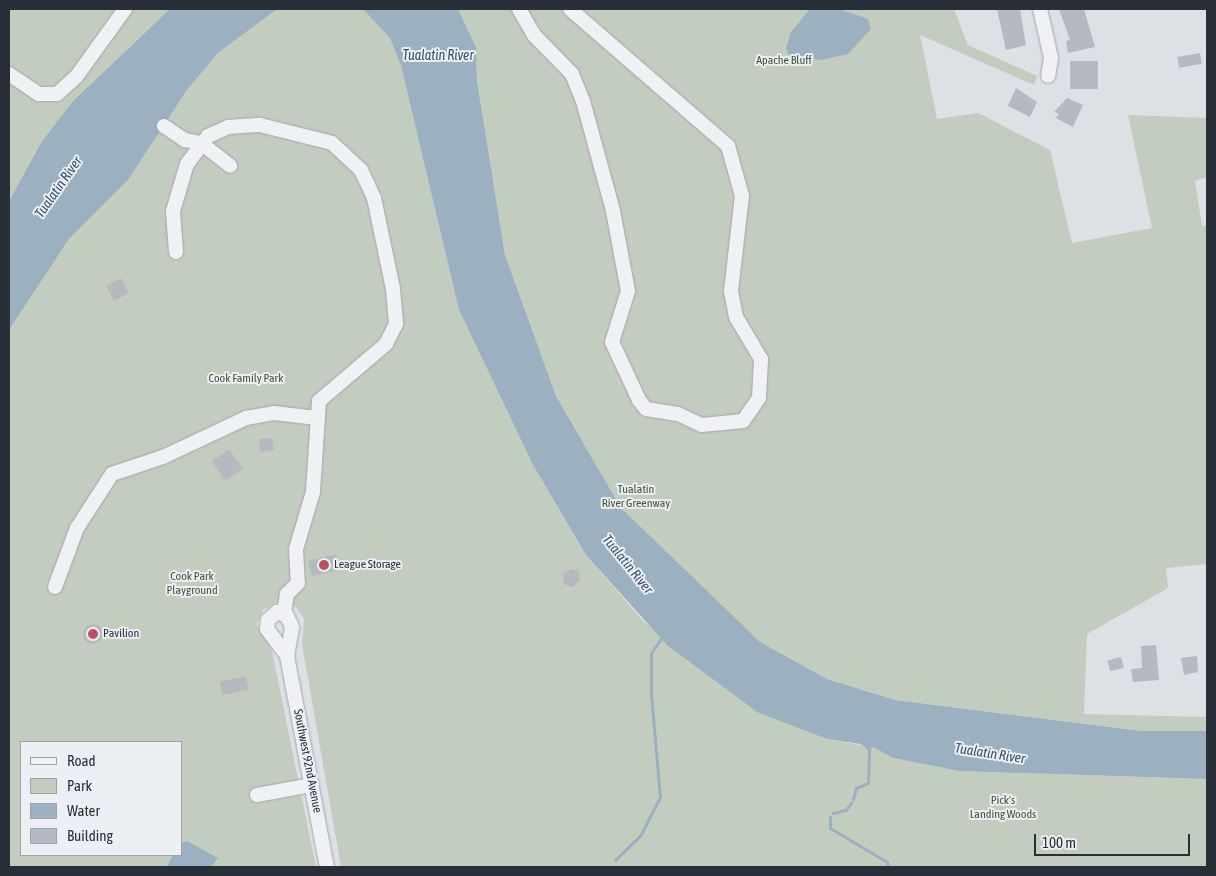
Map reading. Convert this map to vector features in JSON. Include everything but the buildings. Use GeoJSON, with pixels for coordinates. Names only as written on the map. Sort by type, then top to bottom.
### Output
{"type":"FeatureCollection","features":[{"type":"Feature","properties":{"kind":"street"},"geometry":{"type":"LineString","coordinates":[[9,74],[39,94],[57,94],[76,77],[125,9]]}},
{"type":"Feature","properties":{"kind":"street"},"geometry":{"type":"LineString","coordinates":[[519,9],[534,35],[572,74],[583,101],[613,211],[628,291],[612,342],[639,400],[646,409],[678,414],[702,425],[742,421],[759,398],[761,359],[736,317],[731,291],[742,196],[728,146],[570,9]]}},
{"type":"Feature","properties":{"kind":"street"},"geometry":{"type":"LineString","coordinates":[[1040,9],[1051,58],[1048,76]]}},
{"type":"Feature","properties":{"kind":"street"},"geometry":{"type":"LineString","coordinates":[[176,252],[175,198],[201,143],[217,130],[240,124],[305,134],[340,148],[371,188],[393,289],[396,324],[386,344],[322,396],[317,418],[314,492],[295,557],[298,583],[287,594],[284,612]]}},
{"type":"Feature","properties":{"kind":"street"},"geometry":{"type":"LineString","coordinates":[[164,126],[185,140],[201,143],[230,166]]}},
{"type":"Feature","properties":{"kind":"street"},"geometry":{"type":"LineString","coordinates":[[55,587],[77,528],[112,474],[162,457],[246,418],[274,413],[317,418]]}},
{"type":"Feature","properties":{"kind":"street","name":"Southwest 92nd Avenue"},"geometry":{"type":"LineString","coordinates":[[287,656],[293,633],[284,612],[270,616],[267,629],[287,656],[327,867]]}},
{"type":"Feature","properties":{"kind":"street"},"geometry":{"type":"LineString","coordinates":[[257,796],[312,785]]}},
{"type":"Feature","properties":{"kind":"green space"},"geometry":{"type":"Polygon","coordinates":[[[9,9],[170,9],[73,101],[42,141],[9,201],[9,9]]]}},
{"type":"Feature","properties":{"kind":"green space","name":"Cook Family Park"},"geometry":{"type":"Polygon","coordinates":[[[277,9],[363,9],[375,16],[390,38],[401,66],[459,310],[533,465],[586,555],[644,622],[827,739],[873,747],[893,758],[959,771],[1207,779],[1207,867],[341,867],[302,644],[304,619],[296,607],[279,601],[263,610],[257,625],[272,651],[316,867],[9,867],[9,330],[69,239],[128,180],[187,90],[218,53],[277,9]]]}},
{"type":"Feature","properties":{"kind":"green space"},"geometry":{"type":"Polygon","coordinates":[[[458,9],[954,9],[968,45],[1037,76],[1034,85],[920,35],[937,119],[978,113],[1050,150],[1072,243],[1152,228],[1128,115],[1207,118],[1207,177],[1195,181],[1202,226],[1207,225],[1207,564],[1166,568],[1168,588],[1087,634],[1084,714],[1207,717],[1207,731],[1141,731],[895,700],[827,679],[760,642],[696,584],[621,508],[556,396],[505,255],[477,81],[476,47],[458,9]]]}},
{"type":"Feature","properties":{"kind":"water","name":"Tualatin River"},"geometry":{"type":"Polygon","coordinates":[[[170,9],[277,9],[218,53],[187,90],[128,180],[69,239],[9,330],[9,201],[42,141],[73,101],[170,9]]]}},
{"type":"Feature","properties":{"kind":"water","name":"Tualatin River"},"geometry":{"type":"Polygon","coordinates":[[[363,9],[458,9],[476,47],[477,81],[505,255],[556,396],[621,508],[760,642],[827,679],[895,700],[1141,731],[1207,731],[1207,779],[959,771],[893,758],[873,747],[869,751],[861,744],[827,739],[757,712],[667,645],[586,555],[533,465],[459,310],[401,66],[390,38],[363,9]]]}},
{"type":"Feature","properties":{"kind":"water"},"geometry":{"type":"Polygon","coordinates":[[[810,9],[839,9],[868,19],[871,29],[848,54],[821,60],[789,55],[786,48],[791,32],[810,9]]]}},
{"type":"Feature","properties":{"kind":"water"},"geometry":{"type":"Polygon","coordinates":[[[187,841],[218,858],[211,867],[167,867],[172,856],[182,856],[182,843],[187,841]]]}},
{"type":"Feature","properties":{"kind":"waterway"},"geometry":{"type":"LineString","coordinates":[[615,860],[640,836],[660,797],[651,695],[651,653],[662,637]]}},
{"type":"Feature","properties":{"kind":"waterway"},"geometry":{"type":"LineString","coordinates":[[853,799],[856,788],[868,783],[869,747]]}},
{"type":"Feature","properties":{"kind":"waterway"},"geometry":{"type":"LineString","coordinates":[[833,813],[846,810],[851,803]]}},
{"type":"Feature","properties":{"kind":"waterway"},"geometry":{"type":"LineString","coordinates":[[830,817],[830,828],[887,862],[888,867]]}},
{"type":"Feature","properties":{"kind":"place","name":"League Storage"},"geometry":{"type":"Point","coordinates":[324,565]}},
{"type":"Feature","properties":{"kind":"place","name":"Pavilion"},"geometry":{"type":"Point","coordinates":[93,634]}},
{"type":"Feature","properties":{"kind":"park label","name":"Apache Bluff"},"geometry":{"type":"Point","coordinates":[784,61]}},
{"type":"Feature","properties":{"kind":"park label","name":"Tualatin River Greenway"},"geometry":{"type":"Point","coordinates":[636,497]}},
{"type":"Feature","properties":{"kind":"park label","name":"Cook Park Playground"},"geometry":{"type":"Point","coordinates":[192,584]}},
{"type":"Feature","properties":{"kind":"park label","name":"Pick's Landing Woods"},"geometry":{"type":"Point","coordinates":[1003,808]}}]}
